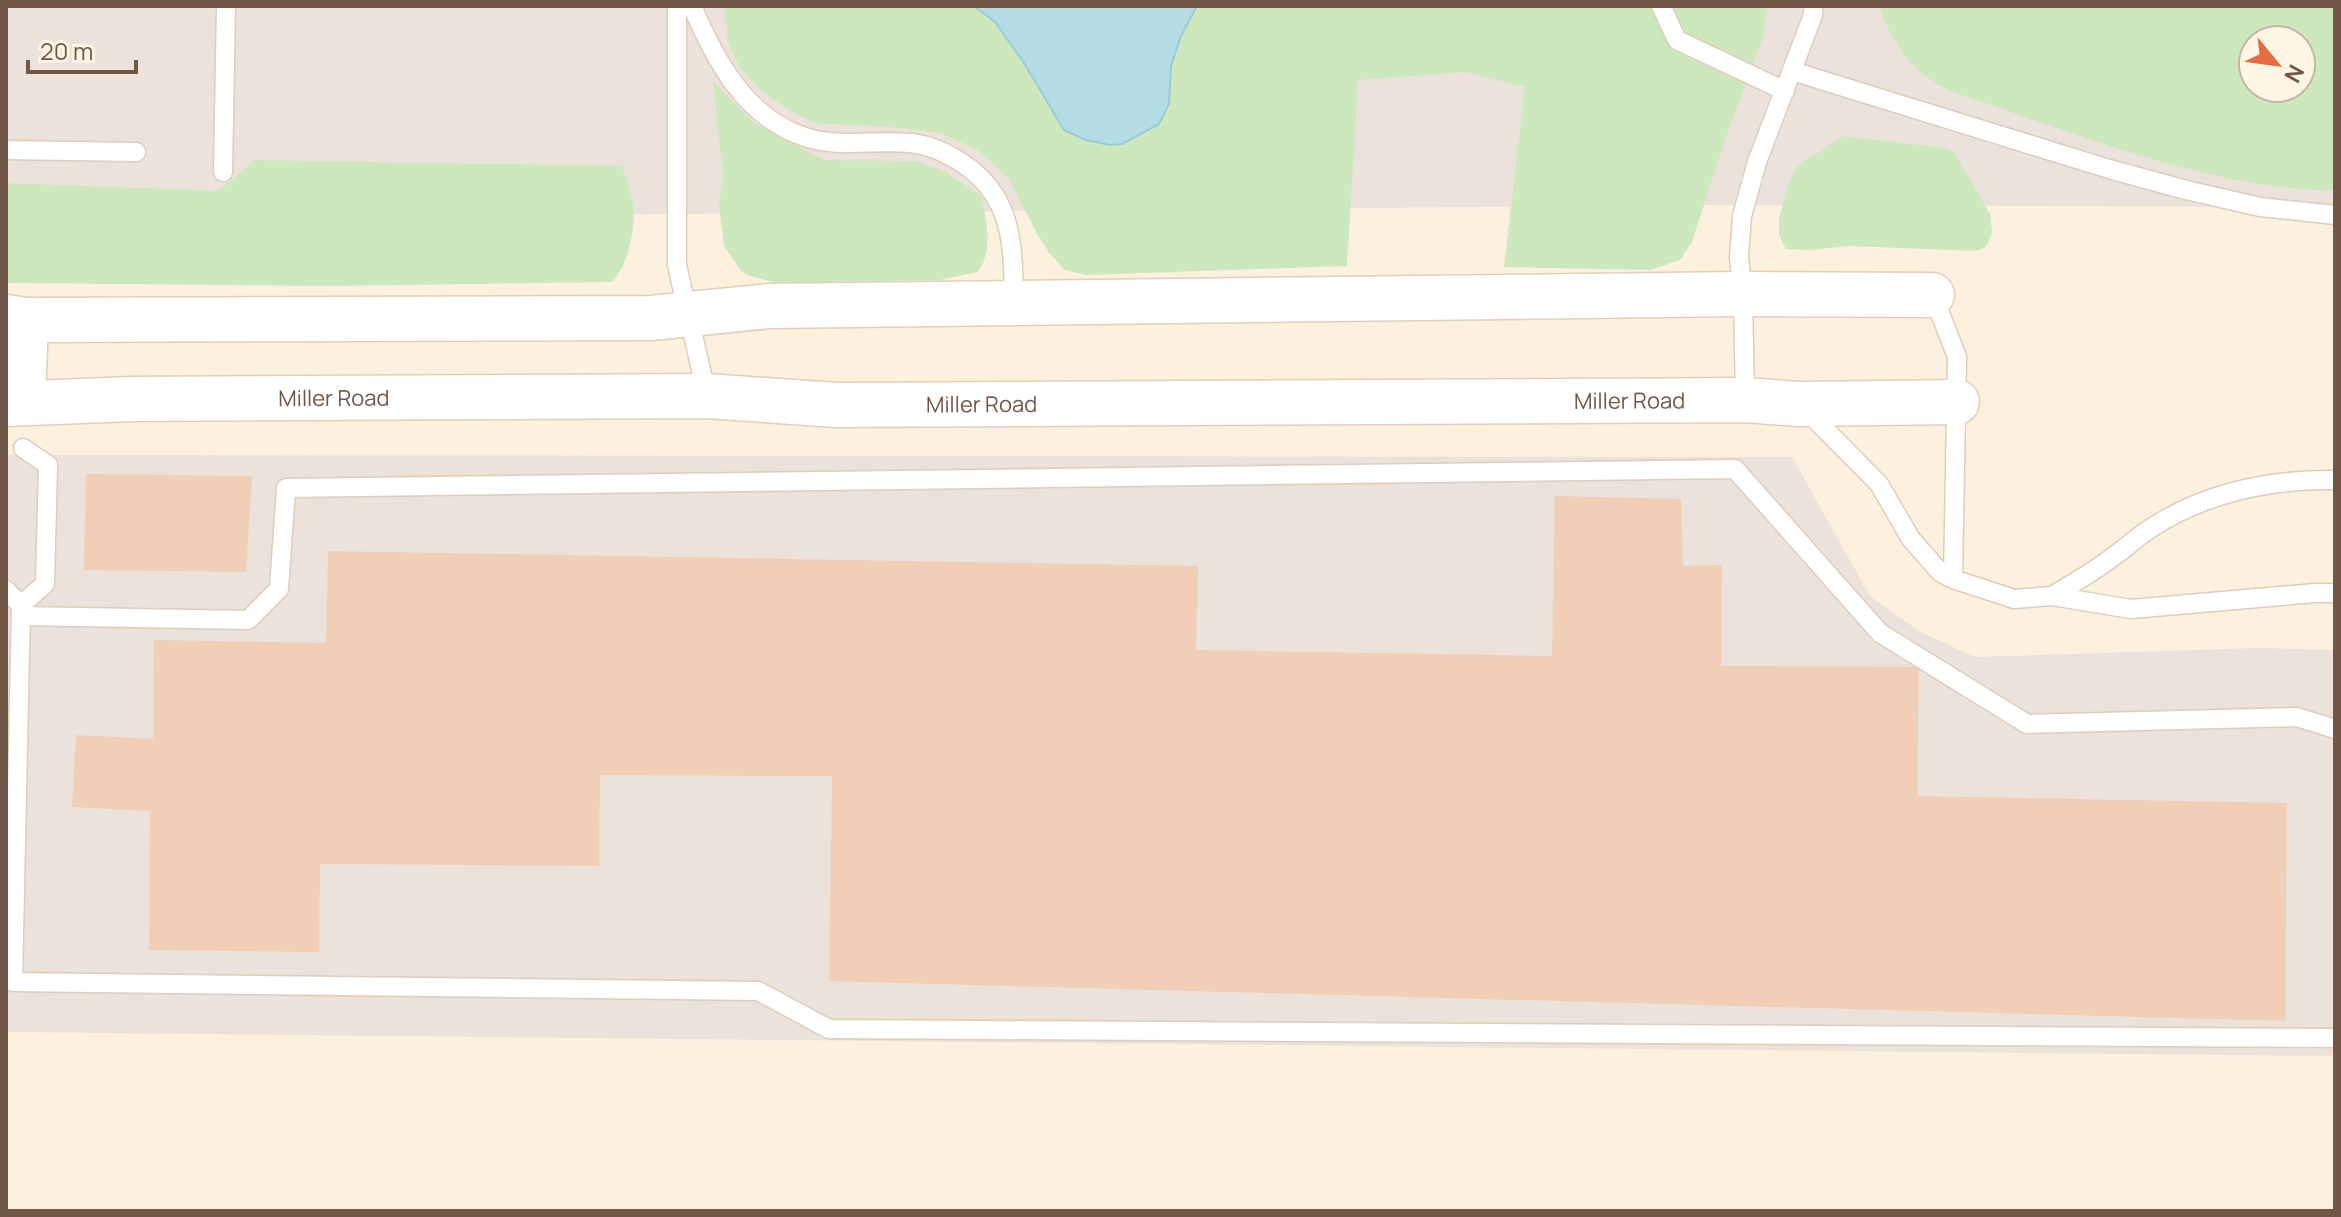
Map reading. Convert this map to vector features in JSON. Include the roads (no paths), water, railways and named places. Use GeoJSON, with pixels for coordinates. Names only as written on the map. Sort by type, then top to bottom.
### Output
{"type":"FeatureCollection","features":[{"type":"Feature","properties":{"kind":"main road"},"geometry":{"type":"LineString","coordinates":[[20,421],[16,318],[651,318],[769,306],[1743,294],[1932,295]]}},
{"type":"Feature","properties":{"kind":"main road","name":"Miller Road"},"geometry":{"type":"LineString","coordinates":[[20,421],[148,399],[707,396],[836,405],[1745,400],[1799,404],[1957,402]]}},
{"type":"Feature","properties":{"kind":"lane"},"geometry":{"type":"LineString","coordinates":[[223,172],[226,6]]}},
{"type":"Feature","properties":{"kind":"lane"},"geometry":{"type":"LineString","coordinates":[[677,6],[677,265],[707,396]]}},
{"type":"Feature","properties":{"kind":"lane"},"geometry":{"type":"LineString","coordinates":[[692,6],[710,48],[730,80],[747,100],[779,126],[798,135],[838,143],[911,143],[932,147],[974,171],[990,186],[1001,203],[1009,226],[1014,303]]}},
{"type":"Feature","properties":{"kind":"lane"},"geometry":{"type":"LineString","coordinates":[[1661,6],[1677,40],[1785,91]]}},
{"type":"Feature","properties":{"kind":"lane"},"geometry":{"type":"LineString","coordinates":[[1745,400],[1743,294],[1739,257],[1742,216],[1757,162],[1813,15],[1813,6]]}},
{"type":"Feature","properties":{"kind":"lane"},"geometry":{"type":"LineString","coordinates":[[1792,71],[2160,183],[2260,207],[2335,215]]}},
{"type":"Feature","properties":{"kind":"lane"},"geometry":{"type":"LineString","coordinates":[[6,150],[136,152]]}},
{"type":"Feature","properties":{"kind":"lane"},"geometry":{"type":"LineString","coordinates":[[1932,295],[1957,357],[1953,579]]}},
{"type":"Feature","properties":{"kind":"lane"},"geometry":{"type":"LineString","coordinates":[[1799,404],[1879,484],[1911,539],[1940,572],[1953,579],[2014,599],[2052,596],[2131,609],[2335,593]]}},
{"type":"Feature","properties":{"kind":"lane"},"geometry":{"type":"LineString","coordinates":[[6,457],[20,421]]}},
{"type":"Feature","properties":{"kind":"lane"},"geometry":{"type":"LineString","coordinates":[[20,421],[48,465],[45,584],[21,610]]}},
{"type":"Feature","properties":{"kind":"lane"},"geometry":{"type":"LineString","coordinates":[[21,610],[248,620],[279,589],[286,488],[1735,469],[1880,633],[2027,724],[2297,717],[2335,729]]}},
{"type":"Feature","properties":{"kind":"lane"},"geometry":{"type":"LineString","coordinates":[[2052,596],[2112,558],[2148,530],[2219,496],[2281,482],[2335,480]]}},
{"type":"Feature","properties":{"kind":"lane"},"geometry":{"type":"LineString","coordinates":[[6,590],[21,610],[13,982],[758,991],[829,1029],[2335,1038]]}},
{"type":"Feature","properties":{"kind":"water"},"geometry":{"type":"Polygon","coordinates":[[[974,6],[1197,6],[1181,36],[1171,66],[1169,104],[1159,124],[1122,144],[1110,145],[1086,140],[1064,130],[995,22],[974,6]]]}}]}
